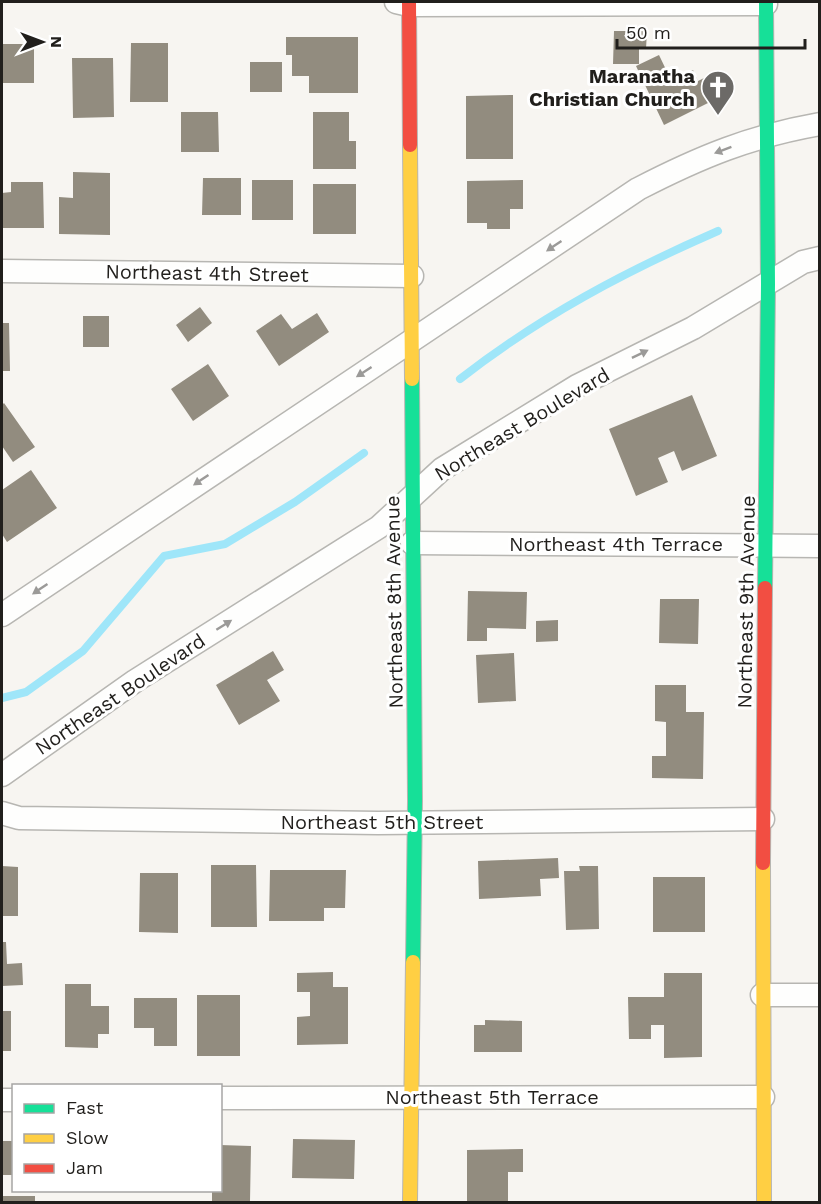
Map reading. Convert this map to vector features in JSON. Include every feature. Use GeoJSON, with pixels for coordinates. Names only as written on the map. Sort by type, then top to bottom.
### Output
{"type":"FeatureCollection","features":[{"type":"Feature","properties":{"kind":"street"},"geometry":{"type":"LineString","coordinates":[[405,3],[766,3]]}},
{"type":"Feature","properties":{"kind":"street","name":"Northeast 8th Avenue"},"geometry":{"type":"LineString","coordinates":[[405,3],[412,276],[415,823],[410,1203]]}},
{"type":"Feature","properties":{"kind":"street","name":"Northeast 9th Avenue"},"geometry":{"type":"LineString","coordinates":[[764,1203],[762,819],[767,545],[766,3]]}},
{"type":"Feature","properties":{"kind":"street"},"geometry":{"type":"LineString","coordinates":[[2,615],[412,339],[486,293],[638,189],[687,164],[768,134],[819,124]]}},
{"type":"Feature","properties":{"kind":"street","name":"Northeast Boulevard"},"geometry":{"type":"LineString","coordinates":[[2,775],[135,681],[379,527],[442,469],[577,386],[693,328],[803,262],[819,258]]}},
{"type":"Feature","properties":{"kind":"street","name":"Northeast 4th Street"},"geometry":{"type":"LineString","coordinates":[[2,271],[412,276]]}},
{"type":"Feature","properties":{"kind":"street","name":"Northeast 4th Terrace"},"geometry":{"type":"LineString","coordinates":[[412,543],[819,546]]}},
{"type":"Feature","properties":{"kind":"street","name":"Northeast 5th Street"},"geometry":{"type":"LineString","coordinates":[[2,813],[19,818],[415,823],[762,819]]}},
{"type":"Feature","properties":{"kind":"street"},"geometry":{"type":"LineString","coordinates":[[762,995],[819,995]]}},
{"type":"Feature","properties":{"kind":"street","name":"Northeast 5th Terrace"},"geometry":{"type":"LineString","coordinates":[[222,1098],[763,1097]]}},
{"type":"Feature","properties":{"kind":"building"},"geometry":{"type":"Polygon","coordinates":[[[614,31],[647,31],[646,49],[639,49],[639,64],[613,64],[614,31]]]}},
{"type":"Feature","properties":{"kind":"building"},"geometry":{"type":"Polygon","coordinates":[[[286,37],[358,37],[358,93],[309,93],[309,76],[292,76],[292,55],[286,55],[286,37]]]}},
{"type":"Feature","properties":{"kind":"building"},"geometry":{"type":"Polygon","coordinates":[[[131,43],[168,43],[168,102],[130,102],[131,43]]]}},
{"type":"Feature","properties":{"kind":"building"},"geometry":{"type":"Polygon","coordinates":[[[2,44],[34,44],[34,83],[2,83],[2,44]]]}},
{"type":"Feature","properties":{"kind":"building"},"geometry":{"type":"Polygon","coordinates":[[[659,55],[671,80],[693,70],[698,81],[710,75],[720,97],[664,125],[636,66],[659,55]]]}},
{"type":"Feature","properties":{"kind":"building"},"geometry":{"type":"Polygon","coordinates":[[[72,58],[113,58],[114,117],[73,118],[72,58]]]}},
{"type":"Feature","properties":{"kind":"building"},"geometry":{"type":"Polygon","coordinates":[[[250,62],[282,62],[282,92],[250,92],[250,62]]]}},
{"type":"Feature","properties":{"kind":"building"},"geometry":{"type":"Polygon","coordinates":[[[513,95],[513,159],[466,159],[466,96],[513,95]]]}},
{"type":"Feature","properties":{"kind":"building"},"geometry":{"type":"Polygon","coordinates":[[[181,112],[218,112],[219,152],[181,152],[181,112]]]}},
{"type":"Feature","properties":{"kind":"building"},"geometry":{"type":"Polygon","coordinates":[[[313,112],[349,112],[349,141],[356,141],[356,169],[313,169],[313,112]]]}},
{"type":"Feature","properties":{"kind":"building"},"geometry":{"type":"Polygon","coordinates":[[[73,172],[110,173],[110,235],[59,234],[59,197],[73,198],[73,172]]]}},
{"type":"Feature","properties":{"kind":"building"},"geometry":{"type":"Polygon","coordinates":[[[203,178],[241,178],[241,215],[202,215],[203,178]]]}},
{"type":"Feature","properties":{"kind":"building"},"geometry":{"type":"Polygon","coordinates":[[[252,180],[293,180],[293,220],[252,220],[252,180]]]}},
{"type":"Feature","properties":{"kind":"building"},"geometry":{"type":"Polygon","coordinates":[[[523,180],[523,209],[510,209],[510,229],[487,229],[487,223],[467,223],[467,181],[523,180]]]}},
{"type":"Feature","properties":{"kind":"building"},"geometry":{"type":"Polygon","coordinates":[[[11,182],[43,182],[44,228],[2,228],[2,193],[11,192],[11,182]]]}},
{"type":"Feature","properties":{"kind":"building"},"geometry":{"type":"Polygon","coordinates":[[[313,184],[356,184],[356,234],[313,234],[313,184]]]}},
{"type":"Feature","properties":{"kind":"building"},"geometry":{"type":"Polygon","coordinates":[[[200,307],[212,323],[188,342],[176,325],[200,307]]]}},
{"type":"Feature","properties":{"kind":"building"},"geometry":{"type":"Polygon","coordinates":[[[317,313],[329,332],[279,366],[256,331],[281,314],[292,329],[317,313]]]}},
{"type":"Feature","properties":{"kind":"building"},"geometry":{"type":"Polygon","coordinates":[[[83,316],[109,316],[109,347],[83,347],[83,316]]]}},
{"type":"Feature","properties":{"kind":"building"},"geometry":{"type":"Polygon","coordinates":[[[2,323],[9,323],[10,371],[2,371],[2,323]]]}},
{"type":"Feature","properties":{"kind":"building"},"geometry":{"type":"Polygon","coordinates":[[[208,364],[229,396],[193,421],[171,389],[208,364]]]}},
{"type":"Feature","properties":{"kind":"building"},"geometry":{"type":"Polygon","coordinates":[[[692,395],[717,456],[682,471],[674,451],[658,458],[668,482],[636,496],[609,429],[692,395]]]}},
{"type":"Feature","properties":{"kind":"building"},"geometry":{"type":"Polygon","coordinates":[[[4,403],[35,447],[13,462],[2,446],[2,405],[4,403]]]}},
{"type":"Feature","properties":{"kind":"building"},"geometry":{"type":"Polygon","coordinates":[[[31,470],[57,508],[7,542],[2,534],[2,490],[31,470]]]}},
{"type":"Feature","properties":{"kind":"building"},"geometry":{"type":"Polygon","coordinates":[[[468,591],[527,592],[526,629],[487,628],[487,641],[467,641],[468,591]]]}},
{"type":"Feature","properties":{"kind":"building"},"geometry":{"type":"Polygon","coordinates":[[[660,599],[699,599],[698,644],[659,643],[660,599]]]}},
{"type":"Feature","properties":{"kind":"building"},"geometry":{"type":"Polygon","coordinates":[[[558,620],[558,641],[536,642],[536,621],[558,620]]]}},
{"type":"Feature","properties":{"kind":"building"},"geometry":{"type":"Polygon","coordinates":[[[273,651],[284,670],[267,680],[280,701],[239,725],[216,685],[273,651]]]}},
{"type":"Feature","properties":{"kind":"building"},"geometry":{"type":"Polygon","coordinates":[[[514,653],[516,701],[478,703],[476,655],[514,653]]]}},
{"type":"Feature","properties":{"kind":"building"},"geometry":{"type":"Polygon","coordinates":[[[655,685],[686,685],[686,712],[704,712],[703,779],[652,778],[652,756],[666,756],[666,722],[655,721],[655,685]]]}},
{"type":"Feature","properties":{"kind":"building"},"geometry":{"type":"Polygon","coordinates":[[[558,858],[559,878],[540,879],[541,896],[479,899],[478,861],[558,858]]]}},
{"type":"Feature","properties":{"kind":"building"},"geometry":{"type":"Polygon","coordinates":[[[211,865],[256,865],[257,927],[211,927],[211,865]]]}},
{"type":"Feature","properties":{"kind":"building"},"geometry":{"type":"Polygon","coordinates":[[[2,866],[18,867],[18,916],[2,916],[2,866]]]}},
{"type":"Feature","properties":{"kind":"building"},"geometry":{"type":"Polygon","coordinates":[[[579,866],[598,866],[599,929],[566,930],[564,871],[580,871],[579,866]]]}},
{"type":"Feature","properties":{"kind":"building"},"geometry":{"type":"Polygon","coordinates":[[[270,870],[346,870],[345,908],[324,908],[324,921],[269,921],[270,870]]]}},
{"type":"Feature","properties":{"kind":"building"},"geometry":{"type":"Polygon","coordinates":[[[140,873],[178,873],[178,933],[139,932],[140,873]]]}},
{"type":"Feature","properties":{"kind":"building"},"geometry":{"type":"Polygon","coordinates":[[[653,877],[705,877],[705,932],[653,932],[653,877]]]}},
{"type":"Feature","properties":{"kind":"building"},"geometry":{"type":"Polygon","coordinates":[[[2,942],[6,942],[7,964],[22,963],[23,985],[2,986],[2,942]]]}},
{"type":"Feature","properties":{"kind":"building"},"geometry":{"type":"Polygon","coordinates":[[[333,972],[333,987],[348,987],[348,1044],[297,1045],[297,1017],[310,1016],[310,992],[297,992],[297,973],[333,972]]]}},
{"type":"Feature","properties":{"kind":"building"},"geometry":{"type":"Polygon","coordinates":[[[664,973],[702,973],[702,1057],[664,1058],[664,1025],[651,1025],[651,1039],[629,1039],[628,997],[664,997],[664,973]]]}},
{"type":"Feature","properties":{"kind":"building"},"geometry":{"type":"Polygon","coordinates":[[[65,984],[91,984],[91,1006],[109,1006],[109,1034],[98,1034],[98,1048],[65,1047],[65,984]]]}},
{"type":"Feature","properties":{"kind":"building"},"geometry":{"type":"Polygon","coordinates":[[[197,995],[240,995],[240,1056],[197,1056],[197,995]]]}},
{"type":"Feature","properties":{"kind":"building"},"geometry":{"type":"Polygon","coordinates":[[[134,998],[177,998],[177,1046],[154,1046],[154,1028],[134,1028],[134,998]]]}},
{"type":"Feature","properties":{"kind":"building"},"geometry":{"type":"Polygon","coordinates":[[[2,1011],[11,1011],[11,1051],[2,1051],[2,1011]]]}},
{"type":"Feature","properties":{"kind":"building"},"geometry":{"type":"Polygon","coordinates":[[[485,1020],[522,1021],[522,1052],[474,1052],[474,1025],[485,1025],[485,1020]]]}},
{"type":"Feature","properties":{"kind":"building"},"geometry":{"type":"Polygon","coordinates":[[[293,1139],[355,1140],[354,1179],[292,1178],[293,1139]]]}},
{"type":"Feature","properties":{"kind":"building"},"geometry":{"type":"Polygon","coordinates":[[[2,1141],[12,1141],[12,1175],[2,1175],[2,1141]]]}},
{"type":"Feature","properties":{"kind":"building"},"geometry":{"type":"Polygon","coordinates":[[[222,1145],[251,1146],[250,1201],[212,1202],[212,1192],[222,1192],[222,1145]]]}},
{"type":"Feature","properties":{"kind":"building"},"geometry":{"type":"Polygon","coordinates":[[[523,1149],[523,1172],[508,1172],[508,1202],[467,1202],[467,1150],[523,1149]]]}},
{"type":"Feature","properties":{"kind":"building"},"geometry":{"type":"Polygon","coordinates":[[[2,1196],[35,1196],[35,1202],[2,1202],[2,1196]]]}},
{"type":"Feature","properties":{"kind":"waterway"},"geometry":{"type":"LineString","coordinates":[[460,379],[552,315],[616,279],[718,231]]}},
{"type":"Feature","properties":{"kind":"waterway"},"geometry":{"type":"LineString","coordinates":[[2,698],[26,692],[83,651],[164,556],[225,544],[295,502],[364,453]]}},
{"type":"Feature","properties":{"kind":"traffic: fast"},"geometry":{"type":"LineString","coordinates":[[765,588],[768,284],[766,2]]}},
{"type":"Feature","properties":{"kind":"traffic: fast"},"geometry":{"type":"LineString","coordinates":[[412,379],[415,801],[413,962]]}},
{"type":"Feature","properties":{"kind":"traffic: slow"},"geometry":{"type":"LineString","coordinates":[[410,145],[412,379]]}},
{"type":"Feature","properties":{"kind":"traffic: slow"},"geometry":{"type":"LineString","coordinates":[[763,863],[764,1202]]}},
{"type":"Feature","properties":{"kind":"traffic: slow"},"geometry":{"type":"LineString","coordinates":[[410,1202],[413,962]]}},
{"type":"Feature","properties":{"kind":"traffic: jam"},"geometry":{"type":"LineString","coordinates":[[409,2],[410,145]]}},
{"type":"Feature","properties":{"kind":"traffic: jam"},"geometry":{"type":"LineString","coordinates":[[763,863],[765,588]]}},
{"type":"Feature","properties":{"kind":"place","name":"Maranatha Christian Church"},"geometry":{"type":"Point","coordinates":[718,116]}}]}
